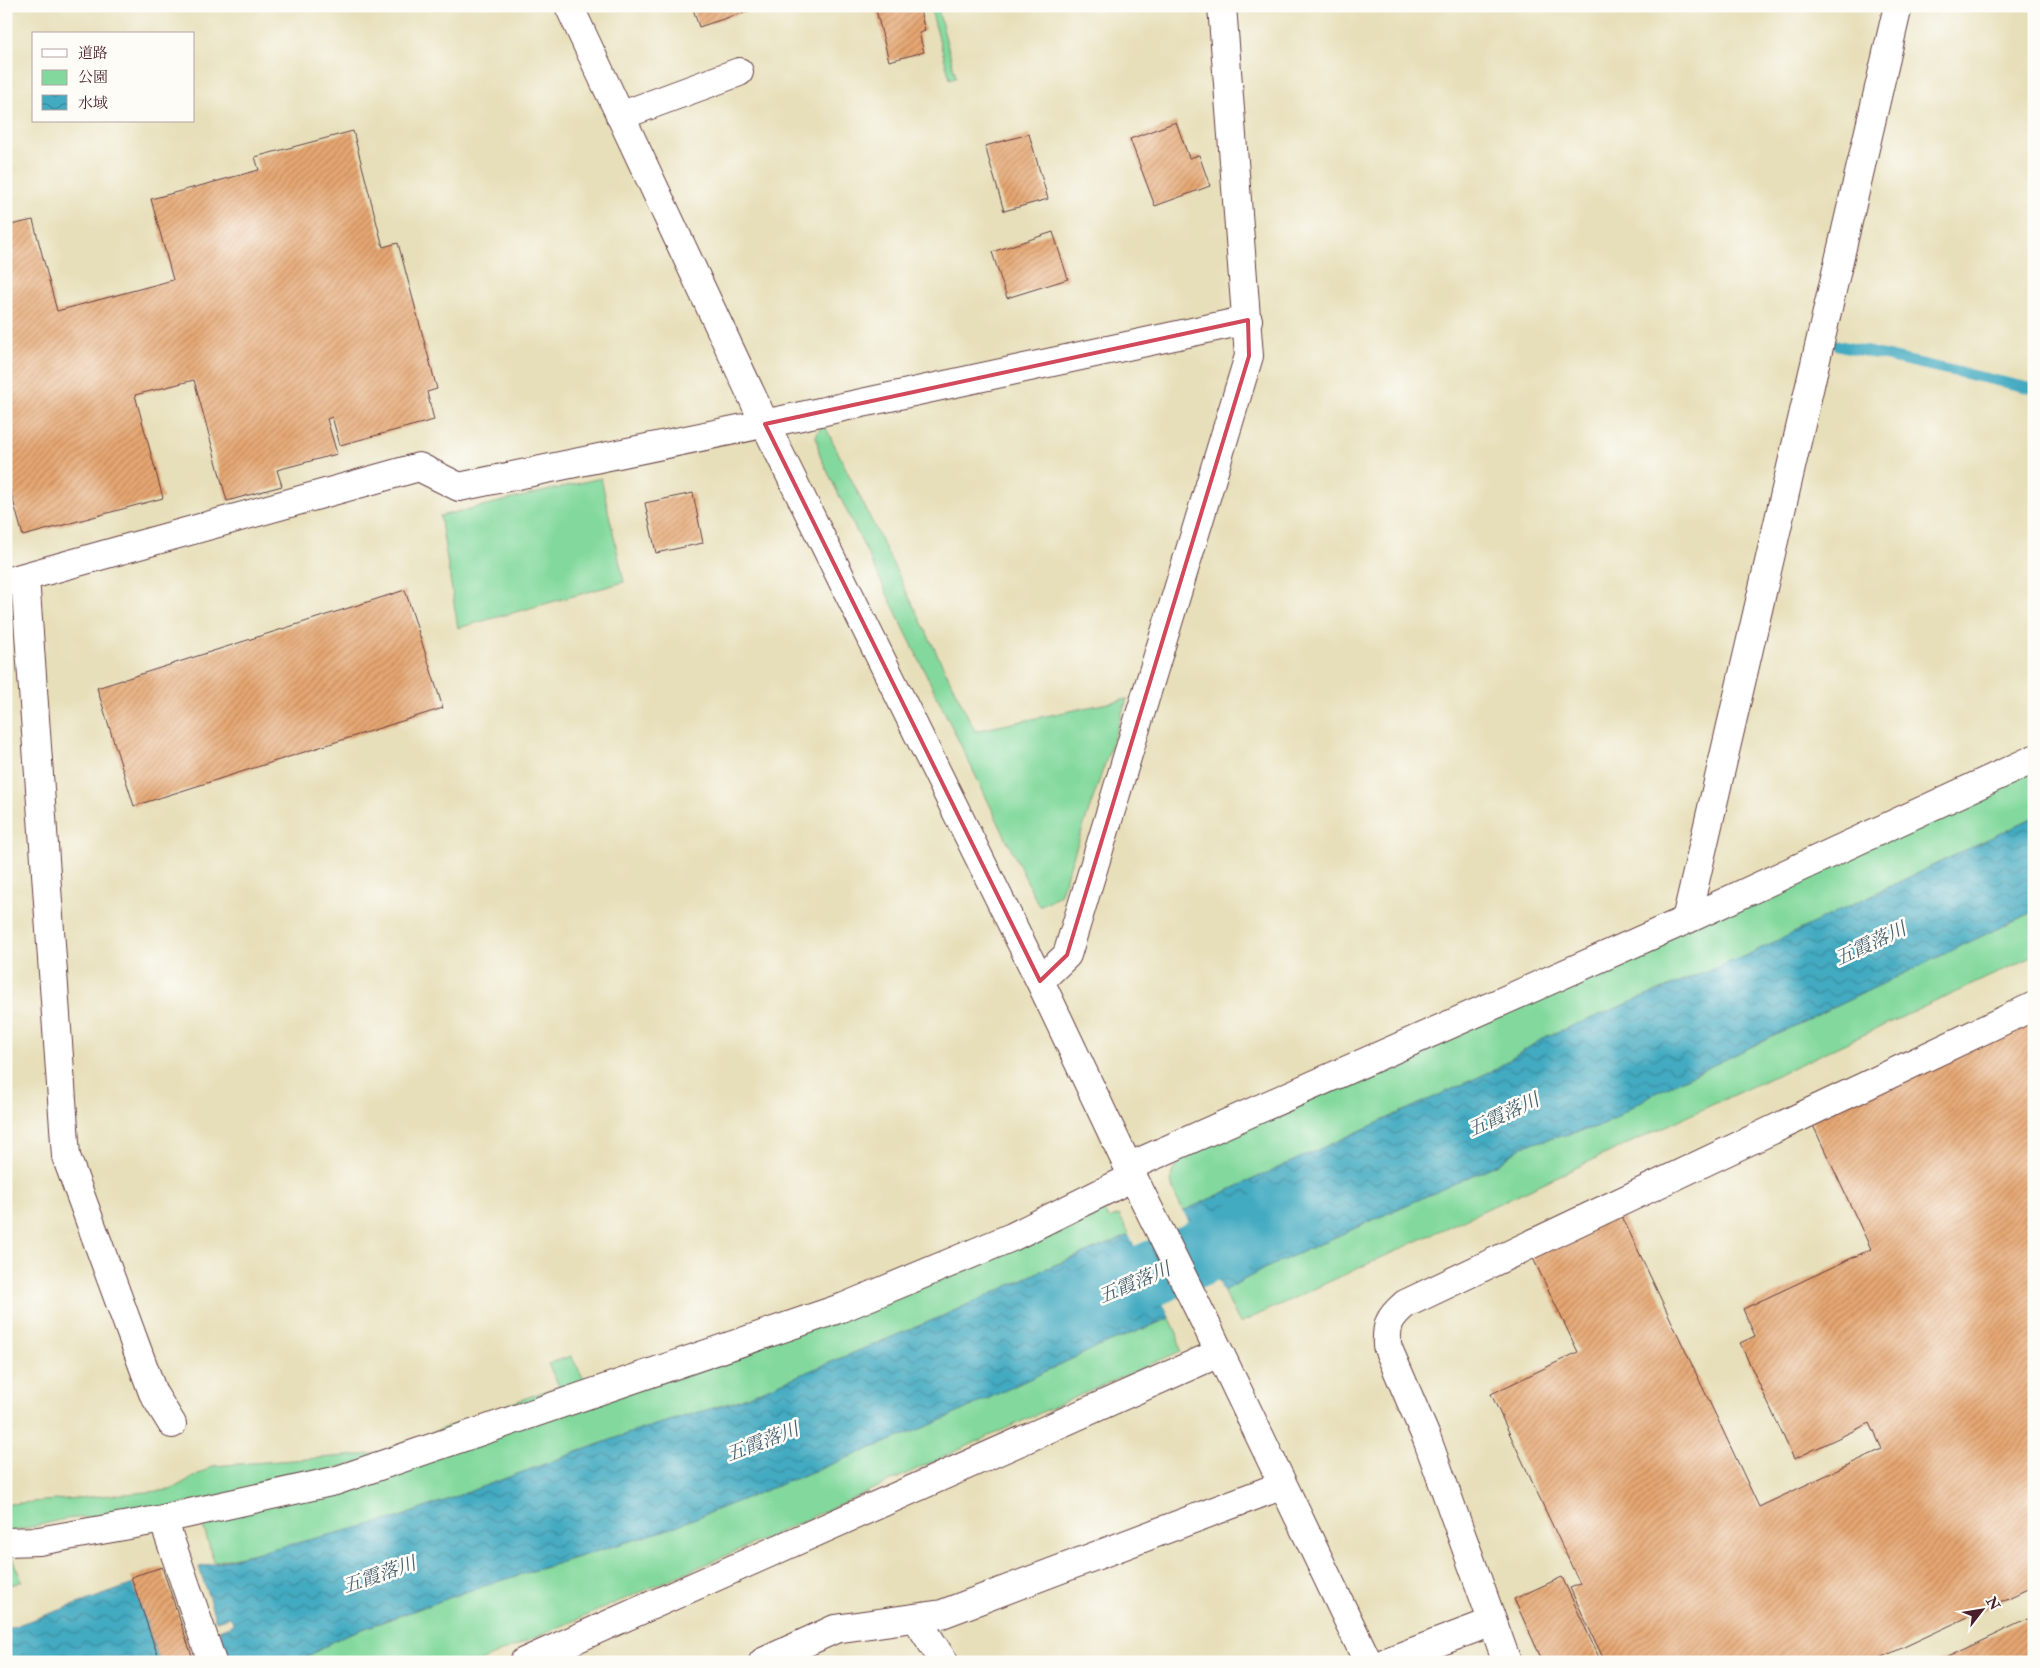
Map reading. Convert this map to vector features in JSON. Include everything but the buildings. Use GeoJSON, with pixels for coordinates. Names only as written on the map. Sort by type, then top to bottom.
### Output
{"type":"FeatureCollection","features":[{"type":"Feature","properties":{"kind":"street"},"geometry":{"type":"LineString","coordinates":[[569,6],[765,424],[1040,981],[1130,1172],[1204,1320],[1368,1662]]}},
{"type":"Feature","properties":{"kind":"street"},"geometry":{"type":"LineString","coordinates":[[1040,981],[1067,955],[1250,356],[1222,6]]}},
{"type":"Feature","properties":{"kind":"street"},"geometry":{"type":"LineString","coordinates":[[1686,920],[1898,6]]}},
{"type":"Feature","properties":{"kind":"street"},"geometry":{"type":"LineString","coordinates":[[620,116],[739,72]]}},
{"type":"Feature","properties":{"kind":"street"},"geometry":{"type":"LineString","coordinates":[[172,1424],[153,1393],[66,1156],[16,579],[419,467],[459,487],[765,424],[1248,320]]}},
{"type":"Feature","properties":{"kind":"street"},"geometry":{"type":"LineString","coordinates":[[6,1542],[39,1541],[163,1519],[335,1480],[844,1307],[1012,1236],[1130,1172],[1686,920],[2034,759]]}},
{"type":"Feature","properties":{"kind":"street"},"geometry":{"type":"LineString","coordinates":[[1508,1662],[1426,1439],[1387,1346],[1386,1331],[1392,1316],[1405,1304],[2034,1006]]}},
{"type":"Feature","properties":{"kind":"street"},"geometry":{"type":"LineString","coordinates":[[524,1662],[1219,1352]]}},
{"type":"Feature","properties":{"kind":"street"},"geometry":{"type":"LineString","coordinates":[[763,1662],[835,1629],[942,1614],[1283,1485]]}},
{"type":"Feature","properties":{"kind":"street"},"geometry":{"type":"LineString","coordinates":[[163,1519],[212,1662]]}},
{"type":"Feature","properties":{"kind":"street"},"geometry":{"type":"LineString","coordinates":[[916,1618],[944,1662]]}},
{"type":"Feature","properties":{"kind":"street"},"geometry":{"type":"LineString","coordinates":[[1386,1662],[1492,1622]]}},
{"type":"Feature","properties":{"kind":"highlighted area"},"geometry":{"type":"Polygon","coordinates":[[[1248,320],[1249,356],[1067,955],[1040,981],[765,424],[1248,320]]]}},
{"type":"Feature","properties":{"kind":"green space"},"geometry":{"type":"Polygon","coordinates":[[[930,6],[937,6],[956,77],[950,79],[930,6]]]}},
{"type":"Feature","properties":{"kind":"green space"},"geometry":{"type":"Polygon","coordinates":[[[823,422],[975,731],[1127,699],[1060,895],[1039,906],[820,456],[816,436],[823,422]]]}},
{"type":"Feature","properties":{"kind":"green space"},"geometry":{"type":"Polygon","coordinates":[[[601,478],[624,582],[458,628],[440,516],[601,478]]]}},
{"type":"Feature","properties":{"kind":"green space"},"geometry":{"type":"Polygon","coordinates":[[[2034,768],[2034,817],[1745,956],[1545,1037],[1492,1071],[1183,1211],[1174,1193],[1171,1178],[1176,1165],[1191,1152],[2034,768]]]}},
{"type":"Feature","properties":{"kind":"green space"},"geometry":{"type":"Polygon","coordinates":[[[2034,911],[2034,956],[1240,1323],[1223,1291],[1266,1268],[1498,1164],[1522,1146],[1604,1125],[1651,1095],[2034,911]]]}},
{"type":"Feature","properties":{"kind":"green space"},"geometry":{"type":"Polygon","coordinates":[[[1099,1201],[1109,1219],[1119,1215],[1130,1235],[1045,1269],[945,1315],[737,1401],[635,1431],[397,1518],[309,1541],[214,1562],[201,1519],[374,1475],[1099,1201]]]}},
{"type":"Feature","properties":{"kind":"green space"},"geometry":{"type":"Polygon","coordinates":[[[1170,1318],[1177,1333],[1181,1351],[1053,1407],[757,1542],[478,1662],[298,1662],[343,1636],[474,1589],[663,1531],[938,1422],[1093,1349],[1170,1318]]]}},
{"type":"Feature","properties":{"kind":"green space"},"geometry":{"type":"Polygon","coordinates":[[[571,1356],[588,1386],[384,1457],[153,1511],[65,1519],[6,1533],[6,1506],[10,1504],[170,1490],[213,1466],[373,1454],[559,1386],[548,1364],[571,1356]]]}},
{"type":"Feature","properties":{"kind":"green space"},"geometry":{"type":"Polygon","coordinates":[[[6,1545],[22,1581],[6,1587],[6,1545]]]}},
{"type":"Feature","properties":{"kind":"water"},"geometry":{"type":"Polygon","coordinates":[[[2034,817],[2034,911],[1651,1095],[1604,1125],[1522,1146],[1498,1164],[1266,1268],[1223,1291],[1183,1211],[1492,1071],[1545,1037],[1745,956],[2034,817]]]}},
{"type":"Feature","properties":{"kind":"water"},"geometry":{"type":"Polygon","coordinates":[[[1130,1235],[1170,1318],[1093,1349],[938,1422],[663,1531],[474,1589],[343,1636],[298,1662],[231,1662],[219,1630],[232,1625],[233,1621],[229,1617],[216,1621],[199,1567],[397,1518],[635,1431],[737,1401],[945,1315],[1045,1269],[1130,1235]]]}},
{"type":"Feature","properties":{"kind":"water"},"geometry":{"type":"Polygon","coordinates":[[[134,1584],[160,1662],[6,1662],[6,1629],[134,1584]]]}},
{"type":"Feature","properties":{"kind":"pier"},"geometry":{"type":"Polygon","coordinates":[[[1182,1209],[1224,1293],[1221,1292],[1181,1212],[1182,1209]]]}},
{"type":"Feature","properties":{"kind":"pier"},"geometry":{"type":"Polygon","coordinates":[[[1128,1233],[1132,1234],[1172,1317],[1171,1320],[1128,1233]]]}},
{"type":"Feature","properties":{"kind":"waterway"},"geometry":{"type":"LineString","coordinates":[[1837,345],[2034,389]]}},
{"type":"Feature","properties":{"kind":"waterway","name":"五霞落川"},"geometry":{"type":"LineString","coordinates":[[1067,1311],[1284,1216]]}}]}
